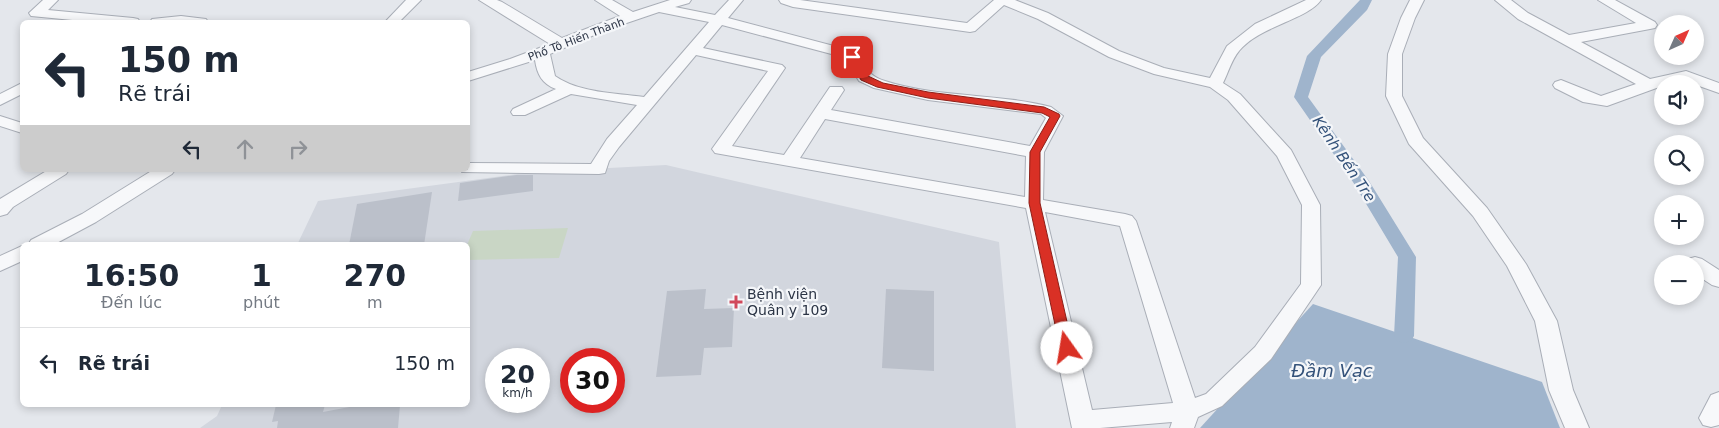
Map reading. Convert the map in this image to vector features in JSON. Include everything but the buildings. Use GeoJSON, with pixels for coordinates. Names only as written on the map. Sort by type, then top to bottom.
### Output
{"type":"FeatureCollection","features":[{"type":"Feature","properties":{"kind":"street"},"geometry":{"type":"LineString","coordinates":[[51,0],[36,13],[111,20]]}},
{"type":"Feature","properties":{"kind":"street"},"geometry":{"type":"LineString","coordinates":[[394,20],[414,0]]}},
{"type":"Feature","properties":{"kind":"street"},"geometry":{"type":"LineString","coordinates":[[486,0],[563,45]]}},
{"type":"Feature","properties":{"kind":"street"},"geometry":{"type":"LineString","coordinates":[[602,0],[632,17]]}},
{"type":"Feature","properties":{"kind":"street"},"geometry":{"type":"LineString","coordinates":[[470,168],[599,169],[600,162],[613,143],[736,0]]}},
{"type":"Feature","properties":{"kind":"street"},"geometry":{"type":"LineString","coordinates":[[657,8],[718,20],[844,52],[852,57],[864,78],[880,85],[928,95],[1050,112],[1055,116],[1035,152],[1034,203],[1084,424],[1185,419],[1214,400],[1263,353],[1311,285],[1311,205],[1286,154],[1234,97],[1215,84],[1159,71],[1114,54],[1043,16],[1002,0],[970,28],[938,25],[793,3],[786,0]]}},
{"type":"Feature","properties":{"kind":"street"},"geometry":{"type":"LineString","coordinates":[[1215,84],[1232,49],[1260,27],[1314,0]]}},
{"type":"Feature","properties":{"kind":"street"},"geometry":{"type":"LineString","coordinates":[[1417,0],[1408,18],[1395,54],[1394,96],[1415,140],[1480,212],[1516,264],[1546,321],[1562,390],[1577,428]]}},
{"type":"Feature","properties":{"kind":"street"},"geometry":{"type":"LineString","coordinates":[[1502,0],[1523,16],[1648,84]]}},
{"type":"Feature","properties":{"kind":"street"},"geometry":{"type":"LineString","coordinates":[[1567,40],[1650,25],[1605,0]]}},
{"type":"Feature","properties":{"kind":"street","name":"Phố Tô Hiến Thành"},"geometry":{"type":"LineString","coordinates":[[470,76],[497,70],[563,45],[591,32],[679,1]]}},
{"type":"Feature","properties":{"kind":"street"},"geometry":{"type":"LineString","coordinates":[[693,50],[777,68],[720,149],[1119,217],[1125,220],[1129,225],[1171,363],[1185,419]]}},
{"type":"Feature","properties":{"kind":"street"},"geometry":{"type":"LineString","coordinates":[[542,53],[547,78],[569,89],[648,102]]}},
{"type":"Feature","properties":{"kind":"street"},"geometry":{"type":"LineString","coordinates":[[1561,85],[1601,102],[1648,84],[1686,76],[1719,88]]}},
{"type":"Feature","properties":{"kind":"street"},"geometry":{"type":"LineString","coordinates":[[0,100],[20,89]]}},
{"type":"Feature","properties":{"kind":"street"},"geometry":{"type":"LineString","coordinates":[[518,112],[569,89]]}},
{"type":"Feature","properties":{"kind":"street"},"geometry":{"type":"LineString","coordinates":[[789,161],[836,90]]}},
{"type":"Feature","properties":{"kind":"street"},"geometry":{"type":"LineString","coordinates":[[821,113],[1035,152]]}},
{"type":"Feature","properties":{"kind":"street"},"geometry":{"type":"LineString","coordinates":[[0,135],[13,125]]}},
{"type":"Feature","properties":{"kind":"street"},"geometry":{"type":"LineString","coordinates":[[0,210],[6,203],[57,172]]}},
{"type":"Feature","properties":{"kind":"street"},"geometry":{"type":"LineString","coordinates":[[44,242],[90,218],[160,172]]}},
{"type":"Feature","properties":{"kind":"street"},"geometry":{"type":"LineString","coordinates":[[0,264],[20,254]]}},
{"type":"Feature","properties":{"kind":"street"},"geometry":{"type":"LineString","coordinates":[[1704,270],[1719,280]]}},
{"type":"Feature","properties":{"kind":"shaded area","name":"Bệnh viện Quân y 109"},"geometry":{"type":"Polygon","coordinates":[[[666,165],[999,242],[1016,428],[200,428],[217,416],[221,407],[470,407],[470,242],[298,242],[318,201],[533,172],[666,165]]]}},
{"type":"Feature","properties":{"kind":"green space"},"geometry":{"type":"Polygon","coordinates":[[[568,228],[559,258],[470,260],[470,242],[468,242],[473,231],[568,228]]]}},
{"type":"Feature","properties":{"kind":"water","name":"Đầm Vạc"},"geometry":{"type":"Polygon","coordinates":[[[1313,304],[1542,382],[1560,428],[1200,428],[1313,304]]]}},
{"type":"Feature","properties":{"kind":"waterway","name":"Kênh Bến Tre"},"geometry":{"type":"LineString","coordinates":[[1366,0],[1362,7],[1314,56],[1301,97],[1361,181],[1407,257],[1404,336]]}},
{"type":"Feature","properties":{"kind":"place","name":"Bệnh viện Quân y 109"},"geometry":{"type":"Point","coordinates":[736,302]}},
{"type":"Feature","properties":{"kind":"route"},"geometry":{"type":"LineString","coordinates":[[852,57],[864,78],[880,85],[928,95],[1044,110],[1055,116],[1035,152],[1034,203],[1067,348]]}}]}
